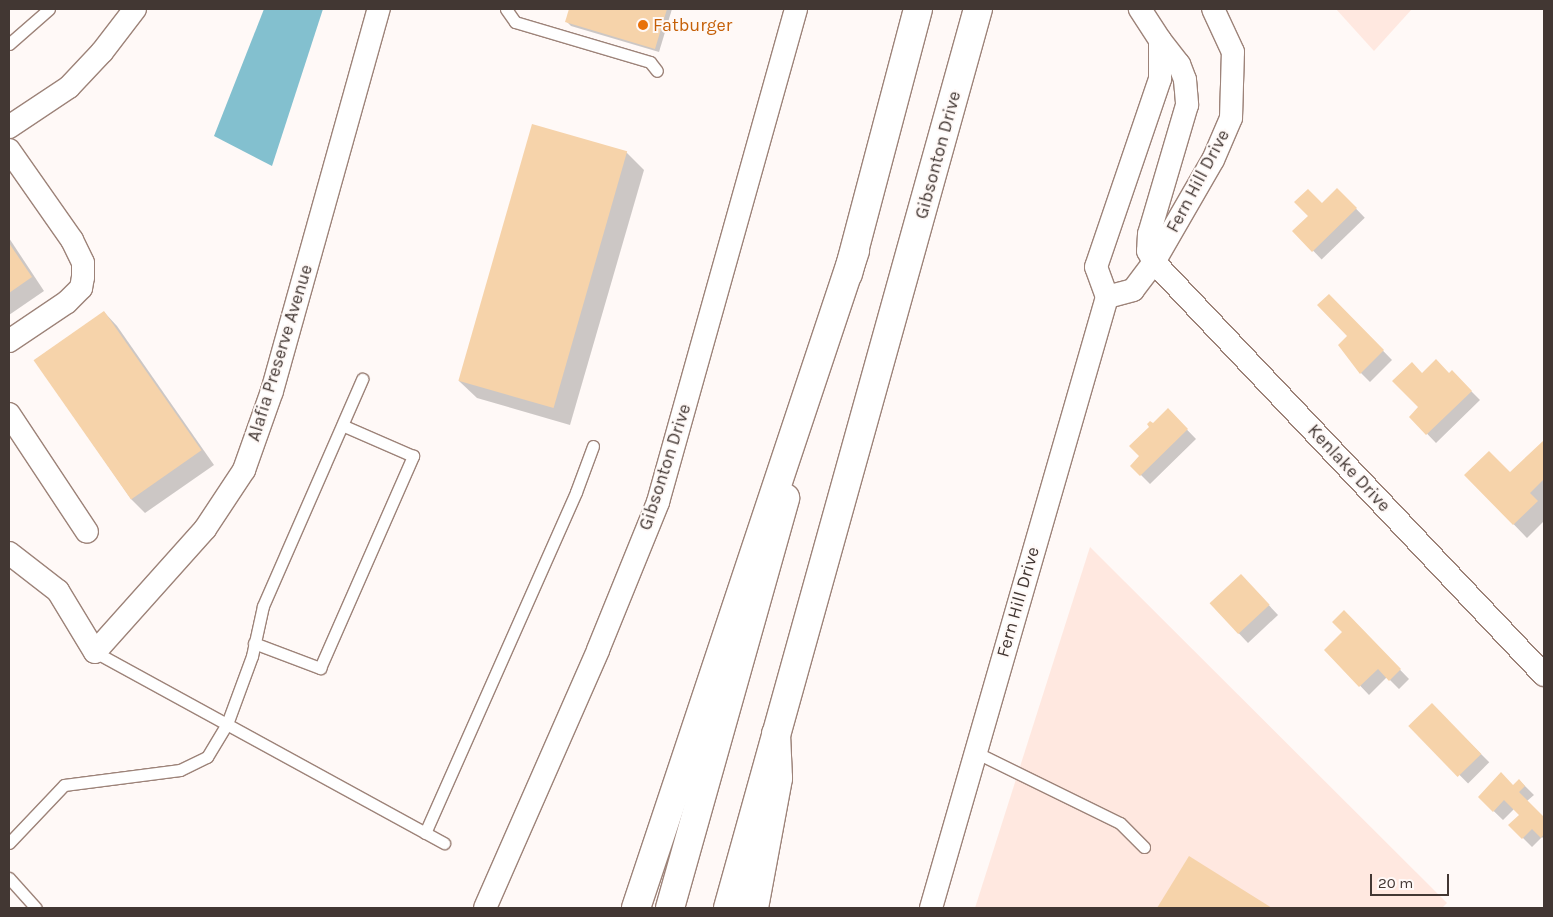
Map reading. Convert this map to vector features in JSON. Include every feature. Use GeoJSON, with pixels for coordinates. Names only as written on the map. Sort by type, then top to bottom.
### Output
{"type":"FeatureCollection","features":[{"type":"Feature","properties":{"kind":"main road"},"geometry":{"type":"LineString","coordinates":[[670,908],[855,251],[918,9]]}},
{"type":"Feature","properties":{"kind":"main road","name":"Gibsonton Drive"},"geometry":{"type":"LineString","coordinates":[[728,908],[978,9]]}},
{"type":"Feature","properties":{"kind":"main road"},"geometry":{"type":"LineString","coordinates":[[636,908],[855,251]]}},
{"type":"Feature","properties":{"kind":"main road"},"geometry":{"type":"LineString","coordinates":[[754,908],[778,778],[776,734]]}},
{"type":"Feature","properties":{"kind":"street"},"geometry":{"type":"LineString","coordinates":[[9,127],[69,87],[102,52],[135,9]]}},
{"type":"Feature","properties":{"kind":"street","name":"Alafia Preserve Avenue"},"geometry":{"type":"LineString","coordinates":[[95,652],[205,529],[244,470],[272,391],[379,9]]}},
{"type":"Feature","properties":{"kind":"street","name":"Gibsonton Drive"},"geometry":{"type":"LineString","coordinates":[[485,908],[598,650],[658,502],[796,9]]}},
{"type":"Feature","properties":{"kind":"street"},"geometry":{"type":"LineString","coordinates":[[1140,9],[1160,40],[1179,64],[1185,80],[1186,105],[1149,234],[1148,251],[1154,262]]}},
{"type":"Feature","properties":{"kind":"street","name":"Fern Hill Drive"},"geometry":{"type":"LineString","coordinates":[[931,908],[1106,297],[1133,290],[1154,262],[1213,160],[1231,118],[1233,52],[1213,9]]}},
{"type":"Feature","properties":{"kind":"street"},"geometry":{"type":"LineString","coordinates":[[1106,297],[1096,267],[1160,79],[1160,40]]}},
{"type":"Feature","properties":{"kind":"street"},"geometry":{"type":"LineString","coordinates":[[9,150],[72,240],[83,263],[81,288],[67,302],[9,341]]}},
{"type":"Feature","properties":{"kind":"street","name":"Kenlake Drive"},"geometry":{"type":"LineString","coordinates":[[1154,262],[1544,675]]}},
{"type":"Feature","properties":{"kind":"street"},"geometry":{"type":"LineString","coordinates":[[9,414],[88,532]]}},
{"type":"Feature","properties":{"kind":"street"},"geometry":{"type":"LineString","coordinates":[[9,554],[58,591],[95,652]]}},
{"type":"Feature","properties":{"kind":"lane"},"geometry":{"type":"LineString","coordinates":[[9,44],[49,9]]}},
{"type":"Feature","properties":{"kind":"lane"},"geometry":{"type":"LineString","coordinates":[[506,9],[515,22],[650,62],[657,71]]}},
{"type":"Feature","properties":{"kind":"lane"},"geometry":{"type":"LineString","coordinates":[[9,843],[64,785],[180,770],[207,757],[227,724],[254,643],[263,606],[362,379]]}},
{"type":"Feature","properties":{"kind":"lane"},"geometry":{"type":"LineString","coordinates":[[254,643],[320,668],[413,456],[342,425]]}},
{"type":"Feature","properties":{"kind":"lane"},"geometry":{"type":"LineString","coordinates":[[425,832],[576,492],[593,446]]}},
{"type":"Feature","properties":{"kind":"lane"},"geometry":{"type":"LineString","coordinates":[[95,652],[444,843]]}},
{"type":"Feature","properties":{"kind":"lane"},"geometry":{"type":"LineString","coordinates":[[975,752],[1120,823],[1144,847]]}},
{"type":"Feature","properties":{"kind":"lane"},"geometry":{"type":"LineString","coordinates":[[9,878],[36,908]]}},
{"type":"Feature","properties":{"kind":"shaded area"},"geometry":{"type":"Polygon","coordinates":[[[1336,9],[1412,9],[1374,51],[1336,9]]]}},
{"type":"Feature","properties":{"kind":"shaded area"},"geometry":{"type":"Polygon","coordinates":[[[1090,547],[1447,903],[1442,908],[975,908],[1090,547]]]}},
{"type":"Feature","properties":{"kind":"water"},"geometry":{"type":"Polygon","coordinates":[[[264,9],[323,9],[272,166],[214,136],[264,9]]]}},
{"type":"Feature","properties":{"kind":"building"},"geometry":{"type":"Polygon","coordinates":[[[569,9],[667,9],[655,49],[565,22],[569,9]]]}},
{"type":"Feature","properties":{"kind":"building"},"geometry":{"type":"Polygon","coordinates":[[[532,124],[627,151],[554,408],[458,381],[532,124]]]}},
{"type":"Feature","properties":{"kind":"building"},"geometry":{"type":"Polygon","coordinates":[[[1337,188],[1357,208],[1312,252],[1292,231],[1308,216],[1294,202],[1308,189],[1322,203],[1337,188]]]}},
{"type":"Feature","properties":{"kind":"building"},"geometry":{"type":"Polygon","coordinates":[[[9,243],[32,277],[9,293],[9,243]]]}},
{"type":"Feature","properties":{"kind":"building"},"geometry":{"type":"Polygon","coordinates":[[[1329,294],[1384,350],[1360,374],[1338,345],[1347,336],[1317,305],[1329,294]]]}},
{"type":"Feature","properties":{"kind":"building"},"geometry":{"type":"Polygon","coordinates":[[[104,311],[202,450],[131,500],[34,360],[104,311]]]}},
{"type":"Feature","properties":{"kind":"building"},"geometry":{"type":"Polygon","coordinates":[[[1436,359],[1449,373],[1452,370],[1472,391],[1426,435],[1409,417],[1418,407],[1392,381],[1412,362],[1422,373],[1436,359]]]}},
{"type":"Feature","properties":{"kind":"building"},"geometry":{"type":"Polygon","coordinates":[[[1168,408],[1188,429],[1140,476],[1130,466],[1139,456],[1129,446],[1149,427],[1147,424],[1150,421],[1153,423],[1168,408]]]}},
{"type":"Feature","properties":{"kind":"building"},"geometry":{"type":"Polygon","coordinates":[[[1543,441],[1544,479],[1530,493],[1538,501],[1513,525],[1464,475],[1489,451],[1510,472],[1543,441]]]}},
{"type":"Feature","properties":{"kind":"building"},"geometry":{"type":"Polygon","coordinates":[[[1241,574],[1270,605],[1238,634],[1210,603],[1241,574]]]}},
{"type":"Feature","properties":{"kind":"building"},"geometry":{"type":"Polygon","coordinates":[[[1344,610],[1401,669],[1389,681],[1378,669],[1359,687],[1324,650],[1342,632],[1332,622],[1344,610]]]}},
{"type":"Feature","properties":{"kind":"building"},"geometry":{"type":"Polygon","coordinates":[[[1432,703],[1481,754],[1458,777],[1408,726],[1432,703]]]}},
{"type":"Feature","properties":{"kind":"building"},"geometry":{"type":"Polygon","coordinates":[[[1501,772],[1513,785],[1519,779],[1525,786],[1519,792],[1544,817],[1544,834],[1541,838],[1532,829],[1522,839],[1508,825],[1519,815],[1504,800],[1493,812],[1478,797],[1501,772]]]}},
{"type":"Feature","properties":{"kind":"building"},"geometry":{"type":"Polygon","coordinates":[[[1189,856],[1272,908],[1157,908],[1189,856]]]}},
{"type":"Feature","properties":{"kind":"place","name":"Fatburger"},"geometry":{"type":"Point","coordinates":[643,25]}}]}
